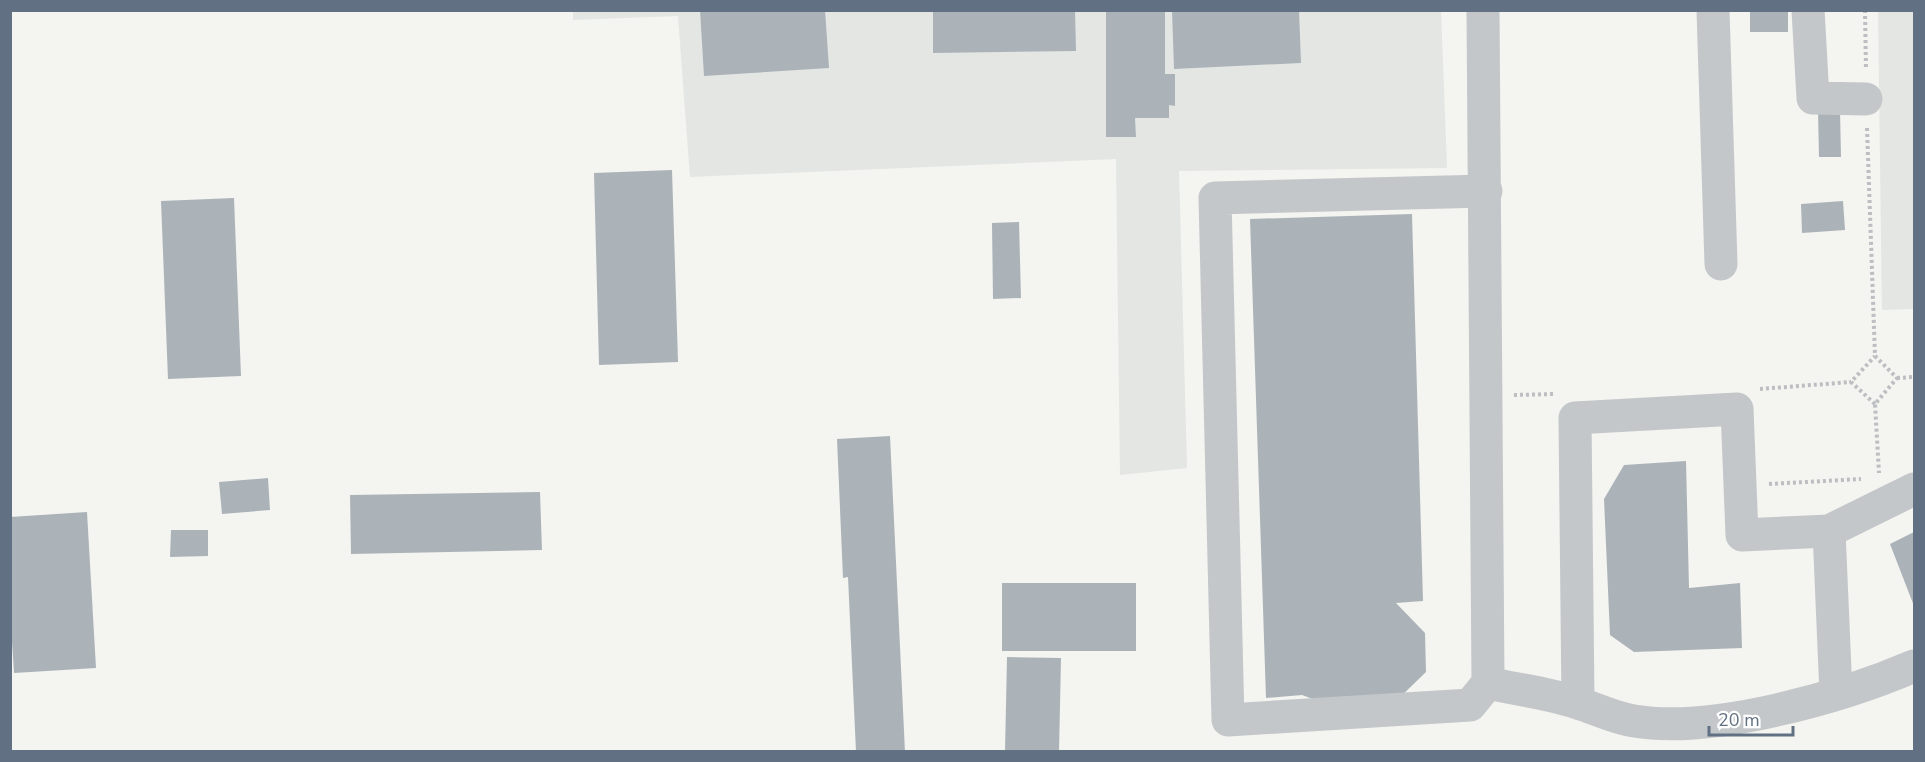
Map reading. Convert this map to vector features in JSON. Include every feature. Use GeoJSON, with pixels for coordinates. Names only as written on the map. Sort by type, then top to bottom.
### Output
{"type":"FeatureCollection","features":[{"type":"Feature","properties":{"kind":"lane"},"geometry":{"type":"LineString","coordinates":[[1483,10],[1486,191],[1488,683],[1470,705],[1228,720],[1215,198],[1486,191]]}},
{"type":"Feature","properties":{"kind":"lane"},"geometry":{"type":"LineString","coordinates":[[1713,10],[1720,264]]}},
{"type":"Feature","properties":{"kind":"lane"},"geometry":{"type":"LineString","coordinates":[[1808,10],[1813,98],[1866,99]]}},
{"type":"Feature","properties":{"kind":"lane"},"geometry":{"type":"LineString","coordinates":[[1578,703],[1575,418],[1737,409],[1742,535],[1829,531],[1914,489]]}},
{"type":"Feature","properties":{"kind":"lane"},"geometry":{"type":"LineString","coordinates":[[1829,531],[1836,694]]}},
{"type":"Feature","properties":{"kind":"lane"},"geometry":{"type":"LineString","coordinates":[[1488,683],[1578,703],[1608,716],[1662,724],[1725,718],[1836,694],[1914,666]]}},
{"type":"Feature","properties":{"kind":"path"},"geometry":{"type":"LineString","coordinates":[[1865,10],[1875,356],[1897,378]]}},
{"type":"Feature","properties":{"kind":"path"},"geometry":{"type":"LineString","coordinates":[[1875,356],[1851,382],[1875,404]]}},
{"type":"Feature","properties":{"kind":"path"},"geometry":{"type":"LineString","coordinates":[[1879,478],[1875,404],[1897,378],[1914,377]]}},
{"type":"Feature","properties":{"kind":"path"},"geometry":{"type":"LineString","coordinates":[[1758,389],[1759,399]]}},
{"type":"Feature","properties":{"kind":"path"},"geometry":{"type":"LineString","coordinates":[[1766,474],[1767,484],[1868,479]]}},
{"type":"Feature","properties":{"kind":"shaded area"},"geometry":{"type":"Polygon","coordinates":[[[573,11],[1441,11],[1447,168],[1179,171],[1187,468],[1120,475],[1116,159],[690,177],[678,16],[573,20],[573,11]]]}},
{"type":"Feature","properties":{"kind":"shaded area"},"geometry":{"type":"Polygon","coordinates":[[[1878,11],[1914,11],[1914,309],[1882,310],[1878,11]]]}},
{"type":"Feature","properties":{"kind":"building"},"geometry":{"type":"Polygon","coordinates":[[[700,10],[825,10],[829,68],[704,76],[700,10]]]}},
{"type":"Feature","properties":{"kind":"building"},"geometry":{"type":"Polygon","coordinates":[[[933,10],[1075,10],[1076,51],[933,53],[933,10]]]}},
{"type":"Feature","properties":{"kind":"building"},"geometry":{"type":"Polygon","coordinates":[[[1106,10],[1165,10],[1165,74],[1175,74],[1175,106],[1169,105],[1169,118],[1135,118],[1136,137],[1106,137],[1106,10]]]}},
{"type":"Feature","properties":{"kind":"building"},"geometry":{"type":"Polygon","coordinates":[[[1172,10],[1299,10],[1301,63],[1174,69],[1172,10]]]}},
{"type":"Feature","properties":{"kind":"building"},"geometry":{"type":"Polygon","coordinates":[[[1750,10],[1788,10],[1788,32],[1750,32],[1750,10]]]}},
{"type":"Feature","properties":{"kind":"building"},"geometry":{"type":"Polygon","coordinates":[[[1818,110],[1840,110],[1841,157],[1819,157],[1818,110]]]}},
{"type":"Feature","properties":{"kind":"building"},"geometry":{"type":"Polygon","coordinates":[[[672,170],[678,362],[599,365],[594,173],[672,170]]]}},
{"type":"Feature","properties":{"kind":"building"},"geometry":{"type":"Polygon","coordinates":[[[234,198],[241,376],[168,379],[161,201],[234,198]]]}},
{"type":"Feature","properties":{"kind":"building"},"geometry":{"type":"Polygon","coordinates":[[[1843,201],[1845,230],[1802,233],[1801,204],[1843,201]]]}},
{"type":"Feature","properties":{"kind":"building"},"geometry":{"type":"Polygon","coordinates":[[[1412,214],[1423,601],[1396,603],[1425,633],[1426,672],[1396,701],[1329,705],[1302,695],[1266,698],[1250,219],[1412,214]]]}},
{"type":"Feature","properties":{"kind":"building"},"geometry":{"type":"Polygon","coordinates":[[[1019,222],[1021,298],[993,299],[992,223],[1019,222]]]}},
{"type":"Feature","properties":{"kind":"building"},"geometry":{"type":"Polygon","coordinates":[[[890,436],[905,752],[856,752],[848,577],[843,578],[837,439],[890,436]]]}},
{"type":"Feature","properties":{"kind":"building"},"geometry":{"type":"Polygon","coordinates":[[[1686,461],[1689,588],[1740,583],[1742,648],[1634,652],[1610,635],[1604,499],[1624,465],[1686,461]]]}},
{"type":"Feature","properties":{"kind":"building"},"geometry":{"type":"Polygon","coordinates":[[[268,478],[270,510],[222,514],[219,482],[268,478]]]}},
{"type":"Feature","properties":{"kind":"building"},"geometry":{"type":"Polygon","coordinates":[[[540,492],[542,550],[351,554],[350,495],[540,492]]]}},
{"type":"Feature","properties":{"kind":"building"},"geometry":{"type":"Polygon","coordinates":[[[87,512],[96,668],[14,673],[10,611],[10,517],[87,512]]]}},
{"type":"Feature","properties":{"kind":"building"},"geometry":{"type":"Polygon","coordinates":[[[171,530],[208,530],[208,556],[170,557],[171,530]]]}},
{"type":"Feature","properties":{"kind":"building"},"geometry":{"type":"Polygon","coordinates":[[[1914,532],[1914,606],[1890,544],[1914,532]]]}},
{"type":"Feature","properties":{"kind":"building"},"geometry":{"type":"Polygon","coordinates":[[[1002,583],[1136,583],[1136,651],[1002,651],[1002,583]]]}},
{"type":"Feature","properties":{"kind":"building"},"geometry":{"type":"Polygon","coordinates":[[[1007,657],[1061,658],[1059,752],[1005,752],[1007,657]]]}}]}
